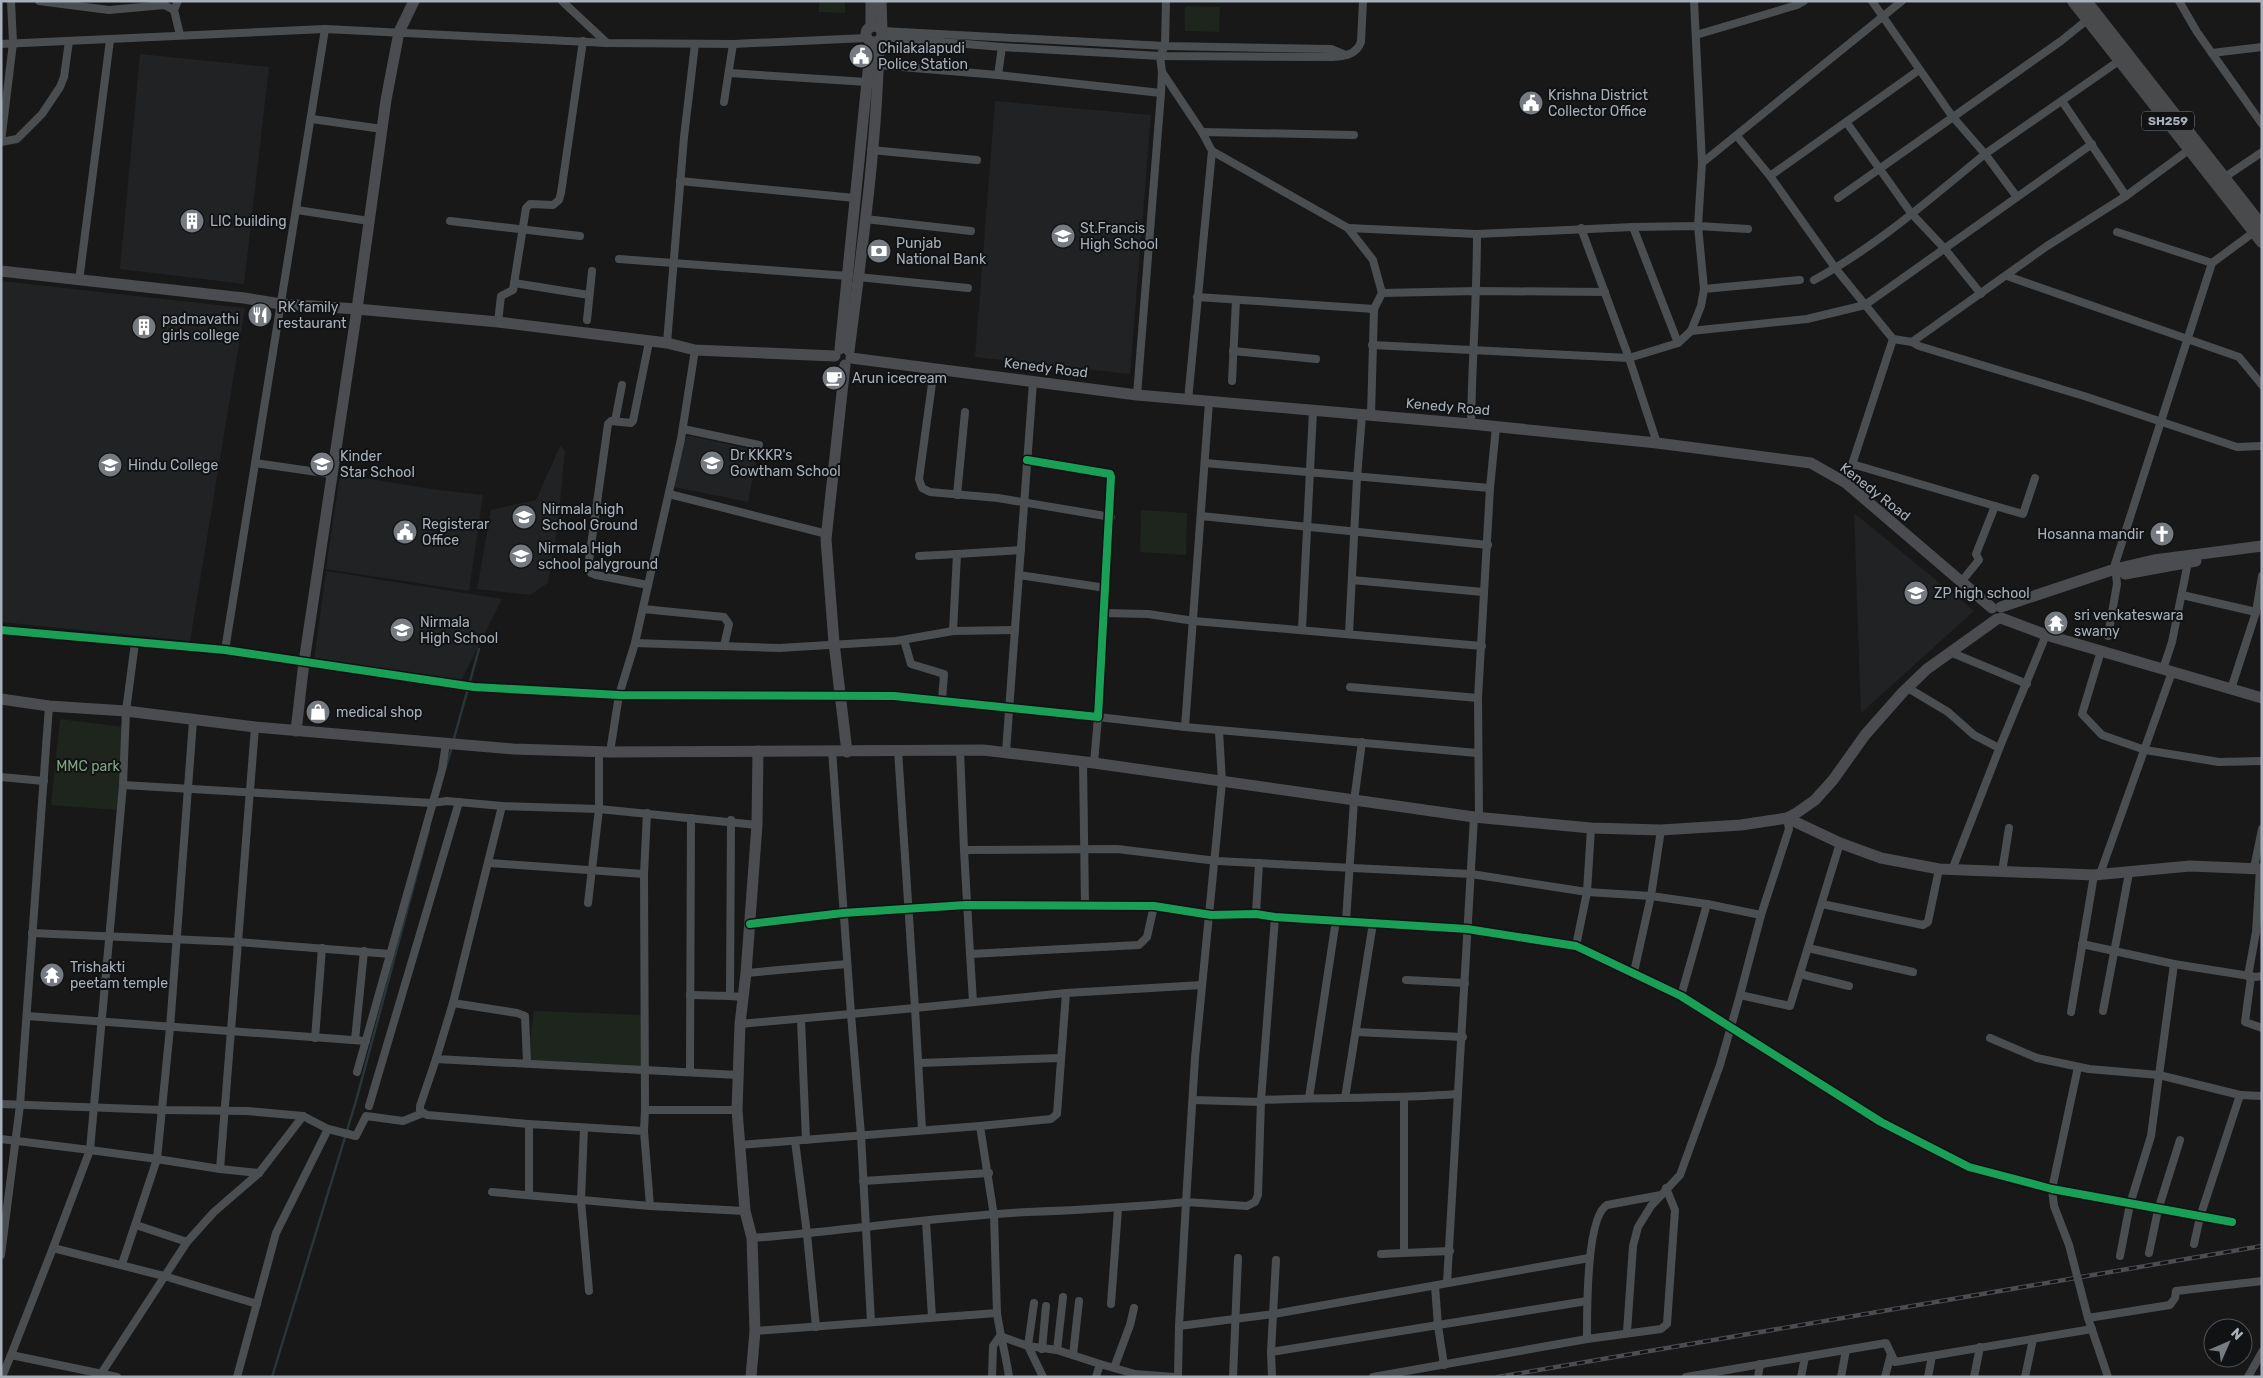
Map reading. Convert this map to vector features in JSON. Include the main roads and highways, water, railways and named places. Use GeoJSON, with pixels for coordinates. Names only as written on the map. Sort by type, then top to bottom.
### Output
{"type":"FeatureCollection","features":[{"type":"Feature","properties":{"kind":"main road"},"geometry":{"type":"LineString","coordinates":[[296,731],[304,662],[382,129],[398,32],[414,1]]}},
{"type":"Feature","properties":{"kind":"main road"},"geometry":{"type":"LineString","coordinates":[[853,276],[865,218],[878,66],[871,1]]}},
{"type":"Feature","properties":{"kind":"main road"},"geometry":{"type":"LineString","coordinates":[[847,752],[834,643],[827,534],[853,276],[855,198],[866,82],[881,1]]}},
{"type":"Feature","properties":{"kind":"main road","name":"SH259"},"geometry":{"type":"LineString","coordinates":[[2073,1],[2087,20],[2124,58],[2225,177],[2258,229],[2262,242]]}},
{"type":"Feature","properties":{"kind":"main road","name":"SH259"},"geometry":{"type":"LineString","coordinates":[[2086,1],[2190,150],[2258,229]]}},
{"type":"Feature","properties":{"kind":"main road","name":"Kenedy Road"},"geometry":{"type":"LineString","coordinates":[[1,271],[244,298],[282,304],[357,308],[498,322],[666,343],[695,350],[844,356],[1137,395],[1658,442],[1812,463],[1846,483],[1999,613],[2046,635],[2262,698]]}},
{"type":"Feature","properties":{"kind":"main road"},"geometry":{"type":"LineString","coordinates":[[1,699],[49,706],[126,711],[193,721],[296,731],[604,752],[960,750],[1006,752],[1476,817],[1591,828],[1661,830],[1741,824],[1787,818],[1815,800],[1833,780],[1865,736],[1927,669],[1999,613],[2116,572],[2163,558],[2262,546]]}},
{"type":"Feature","properties":{"kind":"main road"},"geometry":{"type":"LineString","coordinates":[[2116,572],[2262,553]]}},
{"type":"Feature","properties":{"kind":"main road"},"geometry":{"type":"LineString","coordinates":[[751,1377],[756,1331],[752,1238],[745,1211],[737,1110],[740,1024],[746,973],[757,824],[758,751]]}},
{"type":"Feature","properties":{"kind":"main road"},"geometry":{"type":"LineString","coordinates":[[1787,818],[1840,843],[1881,858],[1939,869],[2097,874],[2129,873],[2190,866],[2258,869]]}},
{"type":"Feature","properties":{"kind":"waterway"},"geometry":{"type":"LineString","coordinates":[[453,742],[479,649]]}},
{"type":"Feature","properties":{"kind":"waterway"},"geometry":{"type":"LineString","coordinates":[[445,770],[452,747]]}},
{"type":"Feature","properties":{"kind":"waterway"},"geometry":{"type":"LineString","coordinates":[[272,1377],[356,1101],[429,829]]}},
{"type":"Feature","properties":{"kind":"railway"},"geometry":{"type":"LineString","coordinates":[[1498,1377],[2262,1246]]}},
{"type":"Feature","properties":{"kind":"place","name":"Chilakalapudi Police Station"},"geometry":{"type":"Point","coordinates":[861,56]}},
{"type":"Feature","properties":{"kind":"place","name":"Krishna District Collector Office"},"geometry":{"type":"Point","coordinates":[1531,103]}},
{"type":"Feature","properties":{"kind":"place","name":"LIC building"},"geometry":{"type":"Point","coordinates":[192,221]}},
{"type":"Feature","properties":{"kind":"place","name":"St.Francis High School"},"geometry":{"type":"Point","coordinates":[1063,236]}},
{"type":"Feature","properties":{"kind":"place","name":"Punjab National Bank"},"geometry":{"type":"Point","coordinates":[879,251]}},
{"type":"Feature","properties":{"kind":"place","name":"RK family restaurant"},"geometry":{"type":"Point","coordinates":[260,315]}},
{"type":"Feature","properties":{"kind":"place","name":"padmavathi girls college"},"geometry":{"type":"Point","coordinates":[144,327]}},
{"type":"Feature","properties":{"kind":"place","name":"Arun icecream"},"geometry":{"type":"Point","coordinates":[834,378]}},
{"type":"Feature","properties":{"kind":"place","name":"Dr KKKR's Gowtham School"},"geometry":{"type":"Point","coordinates":[712,463]}},
{"type":"Feature","properties":{"kind":"place","name":"Kinder Star School"},"geometry":{"type":"Point","coordinates":[322,464]}},
{"type":"Feature","properties":{"kind":"place","name":"Hindu College"},"geometry":{"type":"Point","coordinates":[110,465]}},
{"type":"Feature","properties":{"kind":"place","name":"Nirmala high School Ground"},"geometry":{"type":"Point","coordinates":[524,517]}},
{"type":"Feature","properties":{"kind":"place","name":"Registerar Office"},"geometry":{"type":"Point","coordinates":[405,532]}},
{"type":"Feature","properties":{"kind":"place","name":"Hosanna mandir"},"geometry":{"type":"Point","coordinates":[2162,534]}},
{"type":"Feature","properties":{"kind":"place","name":"Nirmala High school palyground"},"geometry":{"type":"Point","coordinates":[521,556]}},
{"type":"Feature","properties":{"kind":"place","name":"ZP high school"},"geometry":{"type":"Point","coordinates":[1916,593]}},
{"type":"Feature","properties":{"kind":"place","name":"sri venkateswara swamy"},"geometry":{"type":"Point","coordinates":[2056,623]}},
{"type":"Feature","properties":{"kind":"place","name":"Nirmala High School"},"geometry":{"type":"Point","coordinates":[402,630]}},
{"type":"Feature","properties":{"kind":"place","name":"medical shop"},"geometry":{"type":"Point","coordinates":[318,712]}},
{"type":"Feature","properties":{"kind":"place","name":"Trishakti peetam temple"},"geometry":{"type":"Point","coordinates":[52,975]}},
{"type":"Feature","properties":{"kind":"park label","name":"MMC park"},"geometry":{"type":"Point","coordinates":[88,766]}}]}
